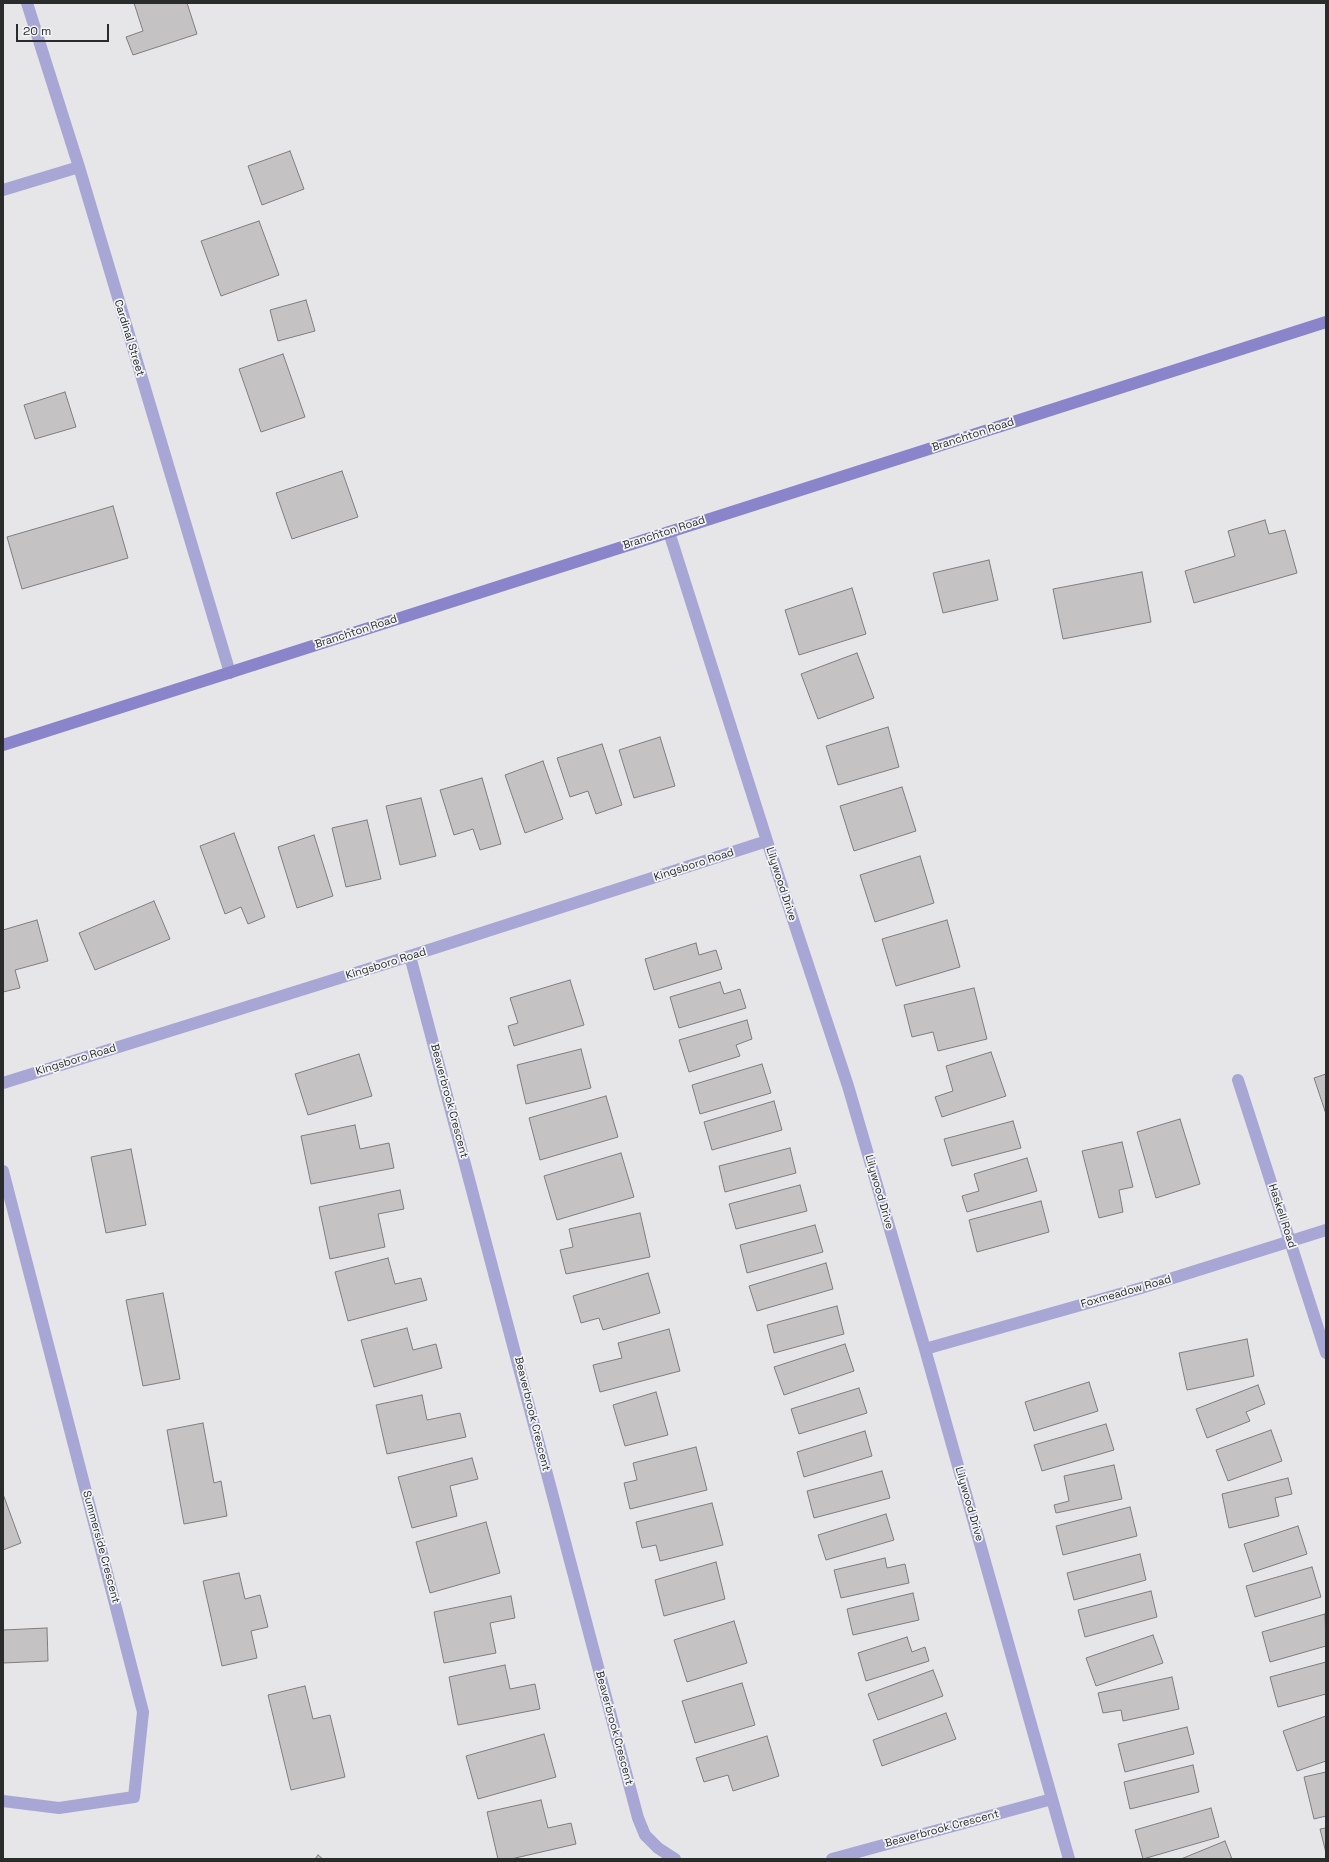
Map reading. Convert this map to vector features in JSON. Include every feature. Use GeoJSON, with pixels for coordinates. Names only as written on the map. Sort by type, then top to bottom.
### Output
{"type":"FeatureCollection","features":[{"type":"Feature","properties":{"kind":"main road","name":"Branchton Road"},"geometry":{"type":"LineString","coordinates":[[3,745],[1326,322]]}},
{"type":"Feature","properties":{"kind":"street","name":"Cardinal Street"},"geometry":{"type":"LineString","coordinates":[[27,3],[79,167],[230,673]]}},
{"type":"Feature","properties":{"kind":"street"},"geometry":{"type":"LineString","coordinates":[[3,190],[79,167]]}},
{"type":"Feature","properties":{"kind":"street","name":"Lilywood Drive"},"geometry":{"type":"LineString","coordinates":[[670,532],[768,841],[848,1086],[925,1349],[1069,1859]]}},
{"type":"Feature","properties":{"kind":"street","name":"Kingsboro Road"},"geometry":{"type":"LineString","coordinates":[[3,1083],[410,956],[768,841]]}},
{"type":"Feature","properties":{"kind":"street","name":"Beaverbrook Crescent"},"geometry":{"type":"LineString","coordinates":[[410,956],[638,1818],[645,1835],[658,1848],[675,1859]]}},
{"type":"Feature","properties":{"kind":"street","name":"Haskell Road"},"geometry":{"type":"LineString","coordinates":[[1238,1080],[1326,1353]]}},
{"type":"Feature","properties":{"kind":"street","name":"Summerside Crescent"},"geometry":{"type":"LineString","coordinates":[[3,1171],[143,1712],[134,1797],[59,1808],[3,1801]]}},
{"type":"Feature","properties":{"kind":"street","name":"Foxmeadow Road"},"geometry":{"type":"LineString","coordinates":[[925,1349],[1141,1288],[1326,1230]]}},
{"type":"Feature","properties":{"kind":"street","name":"Beaverbrook Crescent"},"geometry":{"type":"LineString","coordinates":[[832,1859],[1052,1799]]}},
{"type":"Feature","properties":{"kind":"building"},"geometry":{"type":"Polygon","coordinates":[[[134,3],[187,3],[197,34],[133,55],[126,37],[143,31],[134,3]]]}},
{"type":"Feature","properties":{"kind":"building"},"geometry":{"type":"Polygon","coordinates":[[[290,151],[304,189],[262,205],[248,166],[290,151]]]}},
{"type":"Feature","properties":{"kind":"building"},"geometry":{"type":"Polygon","coordinates":[[[259,221],[279,275],[221,296],[201,241],[259,221]]]}},
{"type":"Feature","properties":{"kind":"building"},"geometry":{"type":"Polygon","coordinates":[[[306,300],[315,331],[278,341],[270,310],[306,300]]]}},
{"type":"Feature","properties":{"kind":"building"},"geometry":{"type":"Polygon","coordinates":[[[283,354],[305,417],[261,432],[239,369],[283,354]]]}},
{"type":"Feature","properties":{"kind":"building"},"geometry":{"type":"Polygon","coordinates":[[[65,392],[76,427],[35,439],[24,405],[65,392]]]}},
{"type":"Feature","properties":{"kind":"building"},"geometry":{"type":"Polygon","coordinates":[[[342,471],[358,517],[292,539],[276,493],[342,471]]]}},
{"type":"Feature","properties":{"kind":"building"},"geometry":{"type":"Polygon","coordinates":[[[113,506],[128,558],[22,589],[7,537],[113,506]]]}},
{"type":"Feature","properties":{"kind":"building"},"geometry":{"type":"Polygon","coordinates":[[[1265,520],[1269,534],[1285,530],[1297,573],[1194,603],[1185,571],[1235,556],[1228,531],[1265,520]]]}},
{"type":"Feature","properties":{"kind":"building"},"geometry":{"type":"Polygon","coordinates":[[[989,560],[998,600],[943,613],[933,573],[989,560]]]}},
{"type":"Feature","properties":{"kind":"building"},"geometry":{"type":"Polygon","coordinates":[[[1142,572],[1151,622],[1063,639],[1053,589],[1142,572]]]}},
{"type":"Feature","properties":{"kind":"building"},"geometry":{"type":"Polygon","coordinates":[[[852,588],[866,634],[799,655],[785,610],[852,588]]]}},
{"type":"Feature","properties":{"kind":"building"},"geometry":{"type":"Polygon","coordinates":[[[857,653],[874,698],[818,719],[801,674],[857,653]]]}},
{"type":"Feature","properties":{"kind":"building"},"geometry":{"type":"Polygon","coordinates":[[[888,727],[899,767],[838,785],[826,746],[888,727]]]}},
{"type":"Feature","properties":{"kind":"building"},"geometry":{"type":"Polygon","coordinates":[[[660,737],[675,786],[634,798],[619,750],[660,737]]]}},
{"type":"Feature","properties":{"kind":"building"},"geometry":{"type":"Polygon","coordinates":[[[602,744],[622,805],[596,814],[588,791],[570,797],[557,758],[602,744]]]}},
{"type":"Feature","properties":{"kind":"building"},"geometry":{"type":"Polygon","coordinates":[[[543,761],[563,819],[525,833],[505,775],[543,761]]]}},
{"type":"Feature","properties":{"kind":"building"},"geometry":{"type":"Polygon","coordinates":[[[482,778],[501,844],[480,850],[473,829],[454,835],[440,790],[482,778]]]}},
{"type":"Feature","properties":{"kind":"building"},"geometry":{"type":"Polygon","coordinates":[[[902,787],[916,831],[854,851],[840,806],[902,787]]]}},
{"type":"Feature","properties":{"kind":"building"},"geometry":{"type":"Polygon","coordinates":[[[421,798],[436,856],[400,865],[386,806],[421,798]]]}},
{"type":"Feature","properties":{"kind":"building"},"geometry":{"type":"Polygon","coordinates":[[[367,820],[381,879],[346,887],[332,828],[367,820]]]}},
{"type":"Feature","properties":{"kind":"building"},"geometry":{"type":"Polygon","coordinates":[[[234,833],[265,917],[248,924],[241,907],[225,914],[200,846],[234,833]]]}},
{"type":"Feature","properties":{"kind":"building"},"geometry":{"type":"Polygon","coordinates":[[[314,835],[333,896],[297,908],[278,847],[314,835]]]}},
{"type":"Feature","properties":{"kind":"building"},"geometry":{"type":"Polygon","coordinates":[[[920,856],[934,903],[875,922],[860,875],[920,856]]]}},
{"type":"Feature","properties":{"kind":"building"},"geometry":{"type":"Polygon","coordinates":[[[154,901],[170,939],[95,970],[79,933],[154,901]]]}},
{"type":"Feature","properties":{"kind":"building"},"geometry":{"type":"Polygon","coordinates":[[[37,920],[48,961],[15,970],[20,988],[3,992],[3,930],[37,920]]]}},
{"type":"Feature","properties":{"kind":"building"},"geometry":{"type":"Polygon","coordinates":[[[947,920],[960,967],[896,986],[882,939],[947,920]]]}},
{"type":"Feature","properties":{"kind":"building"},"geometry":{"type":"Polygon","coordinates":[[[696,943],[699,955],[716,950],[722,969],[654,990],[645,959],[696,943]]]}},
{"type":"Feature","properties":{"kind":"building"},"geometry":{"type":"Polygon","coordinates":[[[570,980],[584,1025],[514,1046],[508,1026],[518,1023],[510,998],[570,980]]]}},
{"type":"Feature","properties":{"kind":"building"},"geometry":{"type":"Polygon","coordinates":[[[720,982],[724,994],[740,989],[746,1008],[679,1028],[670,997],[720,982]]]}},
{"type":"Feature","properties":{"kind":"building"},"geometry":{"type":"Polygon","coordinates":[[[974,988],[987,1039],[938,1051],[933,1032],[912,1037],[904,1005],[974,988]]]}},
{"type":"Feature","properties":{"kind":"building"},"geometry":{"type":"Polygon","coordinates":[[[747,1020],[752,1039],[736,1045],[740,1056],[689,1072],[679,1040],[747,1020]]]}},
{"type":"Feature","properties":{"kind":"building"},"geometry":{"type":"Polygon","coordinates":[[[581,1049],[591,1088],[526,1104],[517,1065],[581,1049]]]}},
{"type":"Feature","properties":{"kind":"building"},"geometry":{"type":"Polygon","coordinates":[[[991,1052],[1006,1096],[942,1117],[935,1097],[953,1091],[946,1066],[991,1052]]]}},
{"type":"Feature","properties":{"kind":"building"},"geometry":{"type":"Polygon","coordinates":[[[359,1054],[372,1096],[308,1115],[295,1074],[359,1054]]]}},
{"type":"Feature","properties":{"kind":"building"},"geometry":{"type":"Polygon","coordinates":[[[762,1064],[771,1093],[700,1114],[692,1085],[762,1064]]]}},
{"type":"Feature","properties":{"kind":"building"},"geometry":{"type":"Polygon","coordinates":[[[1326,1074],[1326,1114],[1314,1078],[1326,1074]]]}},
{"type":"Feature","properties":{"kind":"building"},"geometry":{"type":"Polygon","coordinates":[[[606,1096],[618,1137],[540,1160],[529,1118],[606,1096]]]}},
{"type":"Feature","properties":{"kind":"building"},"geometry":{"type":"Polygon","coordinates":[[[774,1101],[782,1130],[712,1150],[704,1122],[774,1101]]]}},
{"type":"Feature","properties":{"kind":"building"},"geometry":{"type":"Polygon","coordinates":[[[1180,1119],[1200,1184],[1156,1198],[1137,1132],[1180,1119]]]}},
{"type":"Feature","properties":{"kind":"building"},"geometry":{"type":"Polygon","coordinates":[[[1013,1121],[1021,1148],[952,1166],[944,1139],[1013,1121]]]}},
{"type":"Feature","properties":{"kind":"building"},"geometry":{"type":"Polygon","coordinates":[[[355,1125],[360,1149],[389,1143],[394,1168],[311,1184],[301,1136],[355,1125]]]}},
{"type":"Feature","properties":{"kind":"building"},"geometry":{"type":"Polygon","coordinates":[[[1122,1142],[1133,1187],[1119,1190],[1123,1212],[1099,1218],[1082,1151],[1122,1142]]]}},
{"type":"Feature","properties":{"kind":"building"},"geometry":{"type":"Polygon","coordinates":[[[790,1148],[796,1173],[725,1192],[719,1166],[790,1148]]]}},
{"type":"Feature","properties":{"kind":"building"},"geometry":{"type":"Polygon","coordinates":[[[131,1149],[146,1225],[106,1233],[91,1157],[131,1149]]]}},
{"type":"Feature","properties":{"kind":"building"},"geometry":{"type":"Polygon","coordinates":[[[621,1153],[634,1197],[557,1220],[544,1176],[621,1153]]]}},
{"type":"Feature","properties":{"kind":"building"},"geometry":{"type":"Polygon","coordinates":[[[1027,1158],[1037,1191],[967,1212],[962,1196],[979,1191],[974,1174],[1027,1158]]]}},
{"type":"Feature","properties":{"kind":"building"},"geometry":{"type":"Polygon","coordinates":[[[800,1185],[807,1211],[736,1229],[729,1204],[800,1185]]]}},
{"type":"Feature","properties":{"kind":"building"},"geometry":{"type":"Polygon","coordinates":[[[400,1190],[404,1209],[378,1214],[385,1247],[330,1259],[319,1207],[400,1190]]]}},
{"type":"Feature","properties":{"kind":"building"},"geometry":{"type":"Polygon","coordinates":[[[1041,1201],[1049,1232],[977,1252],[969,1220],[1041,1201]]]}},
{"type":"Feature","properties":{"kind":"building"},"geometry":{"type":"Polygon","coordinates":[[[640,1213],[650,1257],[566,1274],[560,1250],[573,1247],[569,1229],[640,1213]]]}},
{"type":"Feature","properties":{"kind":"building"},"geometry":{"type":"Polygon","coordinates":[[[815,1225],[823,1252],[747,1273],[740,1245],[815,1225]]]}},
{"type":"Feature","properties":{"kind":"building"},"geometry":{"type":"Polygon","coordinates":[[[388,1258],[395,1284],[421,1278],[427,1300],[348,1321],[335,1272],[388,1258]]]}},
{"type":"Feature","properties":{"kind":"building"},"geometry":{"type":"Polygon","coordinates":[[[826,1263],[833,1289],[757,1311],[749,1286],[826,1263]]]}},
{"type":"Feature","properties":{"kind":"building"},"geometry":{"type":"Polygon","coordinates":[[[648,1273],[660,1313],[603,1330],[599,1318],[581,1323],[573,1296],[648,1273]]]}},
{"type":"Feature","properties":{"kind":"building"},"geometry":{"type":"Polygon","coordinates":[[[163,1293],[180,1379],[143,1386],[126,1300],[163,1293]]]}},
{"type":"Feature","properties":{"kind":"building"},"geometry":{"type":"Polygon","coordinates":[[[837,1306],[844,1334],[774,1353],[767,1325],[837,1306]]]}},
{"type":"Feature","properties":{"kind":"building"},"geometry":{"type":"Polygon","coordinates":[[[407,1328],[413,1350],[436,1344],[442,1368],[374,1387],[361,1340],[407,1328]]]}},
{"type":"Feature","properties":{"kind":"building"},"geometry":{"type":"Polygon","coordinates":[[[669,1329],[680,1371],[600,1392],[593,1365],[622,1358],[618,1343],[669,1329]]]}},
{"type":"Feature","properties":{"kind":"building"},"geometry":{"type":"Polygon","coordinates":[[[1247,1339],[1254,1376],[1187,1390],[1179,1353],[1247,1339]]]}},
{"type":"Feature","properties":{"kind":"building"},"geometry":{"type":"Polygon","coordinates":[[[845,1344],[854,1371],[784,1395],[774,1367],[845,1344]]]}},
{"type":"Feature","properties":{"kind":"building"},"geometry":{"type":"Polygon","coordinates":[[[1089,1382],[1098,1411],[1034,1431],[1025,1402],[1089,1382]]]}},
{"type":"Feature","properties":{"kind":"building"},"geometry":{"type":"Polygon","coordinates":[[[1258,1385],[1265,1404],[1246,1412],[1250,1421],[1207,1438],[1196,1409],[1258,1385]]]}},
{"type":"Feature","properties":{"kind":"building"},"geometry":{"type":"Polygon","coordinates":[[[859,1388],[867,1413],[799,1434],[791,1409],[859,1388]]]}},
{"type":"Feature","properties":{"kind":"building"},"geometry":{"type":"Polygon","coordinates":[[[656,1392],[668,1435],[625,1446],[613,1405],[656,1392]]]}},
{"type":"Feature","properties":{"kind":"building"},"geometry":{"type":"Polygon","coordinates":[[[422,1395],[427,1420],[460,1413],[466,1437],[387,1454],[376,1405],[422,1395]]]}},
{"type":"Feature","properties":{"kind":"building"},"geometry":{"type":"Polygon","coordinates":[[[203,1423],[214,1483],[221,1481],[227,1516],[184,1524],[167,1430],[203,1423]]]}},
{"type":"Feature","properties":{"kind":"building"},"geometry":{"type":"Polygon","coordinates":[[[1106,1424],[1114,1450],[1042,1471],[1034,1445],[1106,1424]]]}},
{"type":"Feature","properties":{"kind":"building"},"geometry":{"type":"Polygon","coordinates":[[[1271,1430],[1282,1461],[1228,1481],[1216,1450],[1271,1430]]]}},
{"type":"Feature","properties":{"kind":"building"},"geometry":{"type":"Polygon","coordinates":[[[865,1431],[872,1456],[804,1477],[797,1452],[865,1431]]]}},
{"type":"Feature","properties":{"kind":"building"},"geometry":{"type":"Polygon","coordinates":[[[696,1447],[707,1490],[630,1509],[624,1483],[637,1480],[633,1463],[696,1447]]]}},
{"type":"Feature","properties":{"kind":"building"},"geometry":{"type":"Polygon","coordinates":[[[472,1458],[478,1479],[450,1486],[457,1516],[412,1528],[398,1477],[472,1458]]]}},
{"type":"Feature","properties":{"kind":"building"},"geometry":{"type":"Polygon","coordinates":[[[1114,1465],[1122,1499],[1056,1513],[1054,1505],[1069,1501],[1064,1476],[1114,1465]]]}},
{"type":"Feature","properties":{"kind":"building"},"geometry":{"type":"Polygon","coordinates":[[[882,1471],[890,1498],[814,1518],[807,1491],[882,1471]]]}},
{"type":"Feature","properties":{"kind":"building"},"geometry":{"type":"Polygon","coordinates":[[[1288,1478],[1292,1494],[1275,1498],[1279,1516],[1229,1528],[1222,1494],[1288,1478]]]}},
{"type":"Feature","properties":{"kind":"building"},"geometry":{"type":"Polygon","coordinates":[[[3,1494],[21,1543],[3,1550],[3,1494]]]}},
{"type":"Feature","properties":{"kind":"building"},"geometry":{"type":"Polygon","coordinates":[[[712,1503],[723,1545],[660,1561],[656,1545],[642,1548],[636,1522],[712,1503]]]}},
{"type":"Feature","properties":{"kind":"building"},"geometry":{"type":"Polygon","coordinates":[[[1130,1507],[1137,1536],[1063,1555],[1056,1526],[1130,1507]]]}},
{"type":"Feature","properties":{"kind":"building"},"geometry":{"type":"Polygon","coordinates":[[[886,1514],[894,1540],[826,1560],[818,1535],[886,1514]]]}},
{"type":"Feature","properties":{"kind":"building"},"geometry":{"type":"Polygon","coordinates":[[[486,1522],[500,1573],[430,1593],[416,1542],[486,1522]]]}},
{"type":"Feature","properties":{"kind":"building"},"geometry":{"type":"Polygon","coordinates":[[[1298,1526],[1307,1554],[1253,1572],[1244,1544],[1298,1526]]]}},
{"type":"Feature","properties":{"kind":"building"},"geometry":{"type":"Polygon","coordinates":[[[1140,1554],[1146,1580],[1074,1600],[1067,1573],[1140,1554]]]}},
{"type":"Feature","properties":{"kind":"building"},"geometry":{"type":"Polygon","coordinates":[[[885,1558],[887,1568],[905,1564],[909,1583],[841,1598],[834,1570],[885,1558]]]}},
{"type":"Feature","properties":{"kind":"building"},"geometry":{"type":"Polygon","coordinates":[[[716,1562],[725,1599],[664,1616],[655,1580],[716,1562]]]}},
{"type":"Feature","properties":{"kind":"building"},"geometry":{"type":"Polygon","coordinates":[[[1312,1567],[1321,1597],[1255,1617],[1246,1586],[1312,1567]]]}},
{"type":"Feature","properties":{"kind":"building"},"geometry":{"type":"Polygon","coordinates":[[[239,1573],[245,1599],[260,1595],[268,1627],[251,1631],[257,1658],[222,1666],[203,1581],[239,1573]]]}},
{"type":"Feature","properties":{"kind":"building"},"geometry":{"type":"Polygon","coordinates":[[[1151,1591],[1157,1617],[1085,1637],[1078,1610],[1151,1591]]]}},
{"type":"Feature","properties":{"kind":"building"},"geometry":{"type":"Polygon","coordinates":[[[913,1593],[919,1620],[853,1635],[847,1609],[913,1593]]]}},
{"type":"Feature","properties":{"kind":"building"},"geometry":{"type":"Polygon","coordinates":[[[511,1596],[515,1618],[490,1623],[496,1653],[444,1663],[434,1612],[511,1596]]]}},
{"type":"Feature","properties":{"kind":"building"},"geometry":{"type":"Polygon","coordinates":[[[1325,1614],[1326,1646],[1270,1662],[1262,1632],[1325,1614]]]}},
{"type":"Feature","properties":{"kind":"building"},"geometry":{"type":"Polygon","coordinates":[[[734,1621],[747,1663],[687,1682],[674,1640],[734,1621]]]}},
{"type":"Feature","properties":{"kind":"building"},"geometry":{"type":"Polygon","coordinates":[[[47,1628],[48,1661],[3,1663],[3,1630],[47,1628]]]}},
{"type":"Feature","properties":{"kind":"building"},"geometry":{"type":"Polygon","coordinates":[[[1153,1635],[1163,1663],[1096,1686],[1086,1658],[1153,1635]]]}},
{"type":"Feature","properties":{"kind":"building"},"geometry":{"type":"Polygon","coordinates":[[[907,1637],[912,1652],[925,1647],[929,1661],[866,1681],[858,1653],[907,1637]]]}},
{"type":"Feature","properties":{"kind":"building"},"geometry":{"type":"Polygon","coordinates":[[[1326,1662],[1326,1694],[1278,1707],[1270,1677],[1326,1662]]]}},
{"type":"Feature","properties":{"kind":"building"},"geometry":{"type":"Polygon","coordinates":[[[505,1665],[510,1689],[535,1684],[540,1709],[458,1725],[449,1677],[505,1665]]]}},
{"type":"Feature","properties":{"kind":"building"},"geometry":{"type":"Polygon","coordinates":[[[933,1670],[943,1696],[878,1720],[868,1694],[933,1670]]]}},
{"type":"Feature","properties":{"kind":"building"},"geometry":{"type":"Polygon","coordinates":[[[1172,1677],[1179,1709],[1123,1721],[1121,1710],[1103,1713],[1098,1693],[1172,1677]]]}},
{"type":"Feature","properties":{"kind":"building"},"geometry":{"type":"Polygon","coordinates":[[[742,1683],[755,1725],[695,1743],[682,1701],[742,1683]]]}},
{"type":"Feature","properties":{"kind":"building"},"geometry":{"type":"Polygon","coordinates":[[[305,1686],[313,1719],[330,1715],[345,1777],[291,1790],[268,1695],[305,1686]]]}},
{"type":"Feature","properties":{"kind":"building"},"geometry":{"type":"Polygon","coordinates":[[[946,1713],[956,1739],[882,1766],[873,1740],[946,1713]]]}},
{"type":"Feature","properties":{"kind":"building"},"geometry":{"type":"Polygon","coordinates":[[[1326,1716],[1326,1761],[1297,1771],[1283,1731],[1326,1716]]]}},
{"type":"Feature","properties":{"kind":"building"},"geometry":{"type":"Polygon","coordinates":[[[1187,1727],[1194,1754],[1125,1772],[1118,1744],[1187,1727]]]}},
{"type":"Feature","properties":{"kind":"building"},"geometry":{"type":"Polygon","coordinates":[[[544,1734],[556,1777],[478,1799],[466,1756],[544,1734]]]}},
{"type":"Feature","properties":{"kind":"building"},"geometry":{"type":"Polygon","coordinates":[[[767,1736],[779,1776],[733,1791],[728,1775],[704,1782],[696,1758],[767,1736]]]}},
{"type":"Feature","properties":{"kind":"building"},"geometry":{"type":"Polygon","coordinates":[[[1193,1765],[1199,1792],[1130,1809],[1124,1782],[1193,1765]]]}},
{"type":"Feature","properties":{"kind":"building"},"geometry":{"type":"Polygon","coordinates":[[[1326,1772],[1326,1816],[1314,1819],[1304,1777],[1326,1772]]]}},
{"type":"Feature","properties":{"kind":"building"},"geometry":{"type":"Polygon","coordinates":[[[541,1800],[548,1828],[571,1823],[576,1844],[511,1859],[498,1859],[487,1812],[541,1800]]]}},
{"type":"Feature","properties":{"kind":"building"},"geometry":{"type":"Polygon","coordinates":[[[1211,1808],[1219,1837],[1143,1859],[1135,1830],[1211,1808]]]}},
{"type":"Feature","properties":{"kind":"building"},"geometry":{"type":"Polygon","coordinates":[[[1326,1828],[1326,1853],[1320,1829],[1326,1828]]]}},
{"type":"Feature","properties":{"kind":"building"},"geometry":{"type":"Polygon","coordinates":[[[1225,1841],[1232,1859],[1181,1859],[1225,1841]]]}},
{"type":"Feature","properties":{"kind":"building"},"geometry":{"type":"Polygon","coordinates":[[[318,1855],[323,1859],[315,1859],[318,1855]]]}}]}
